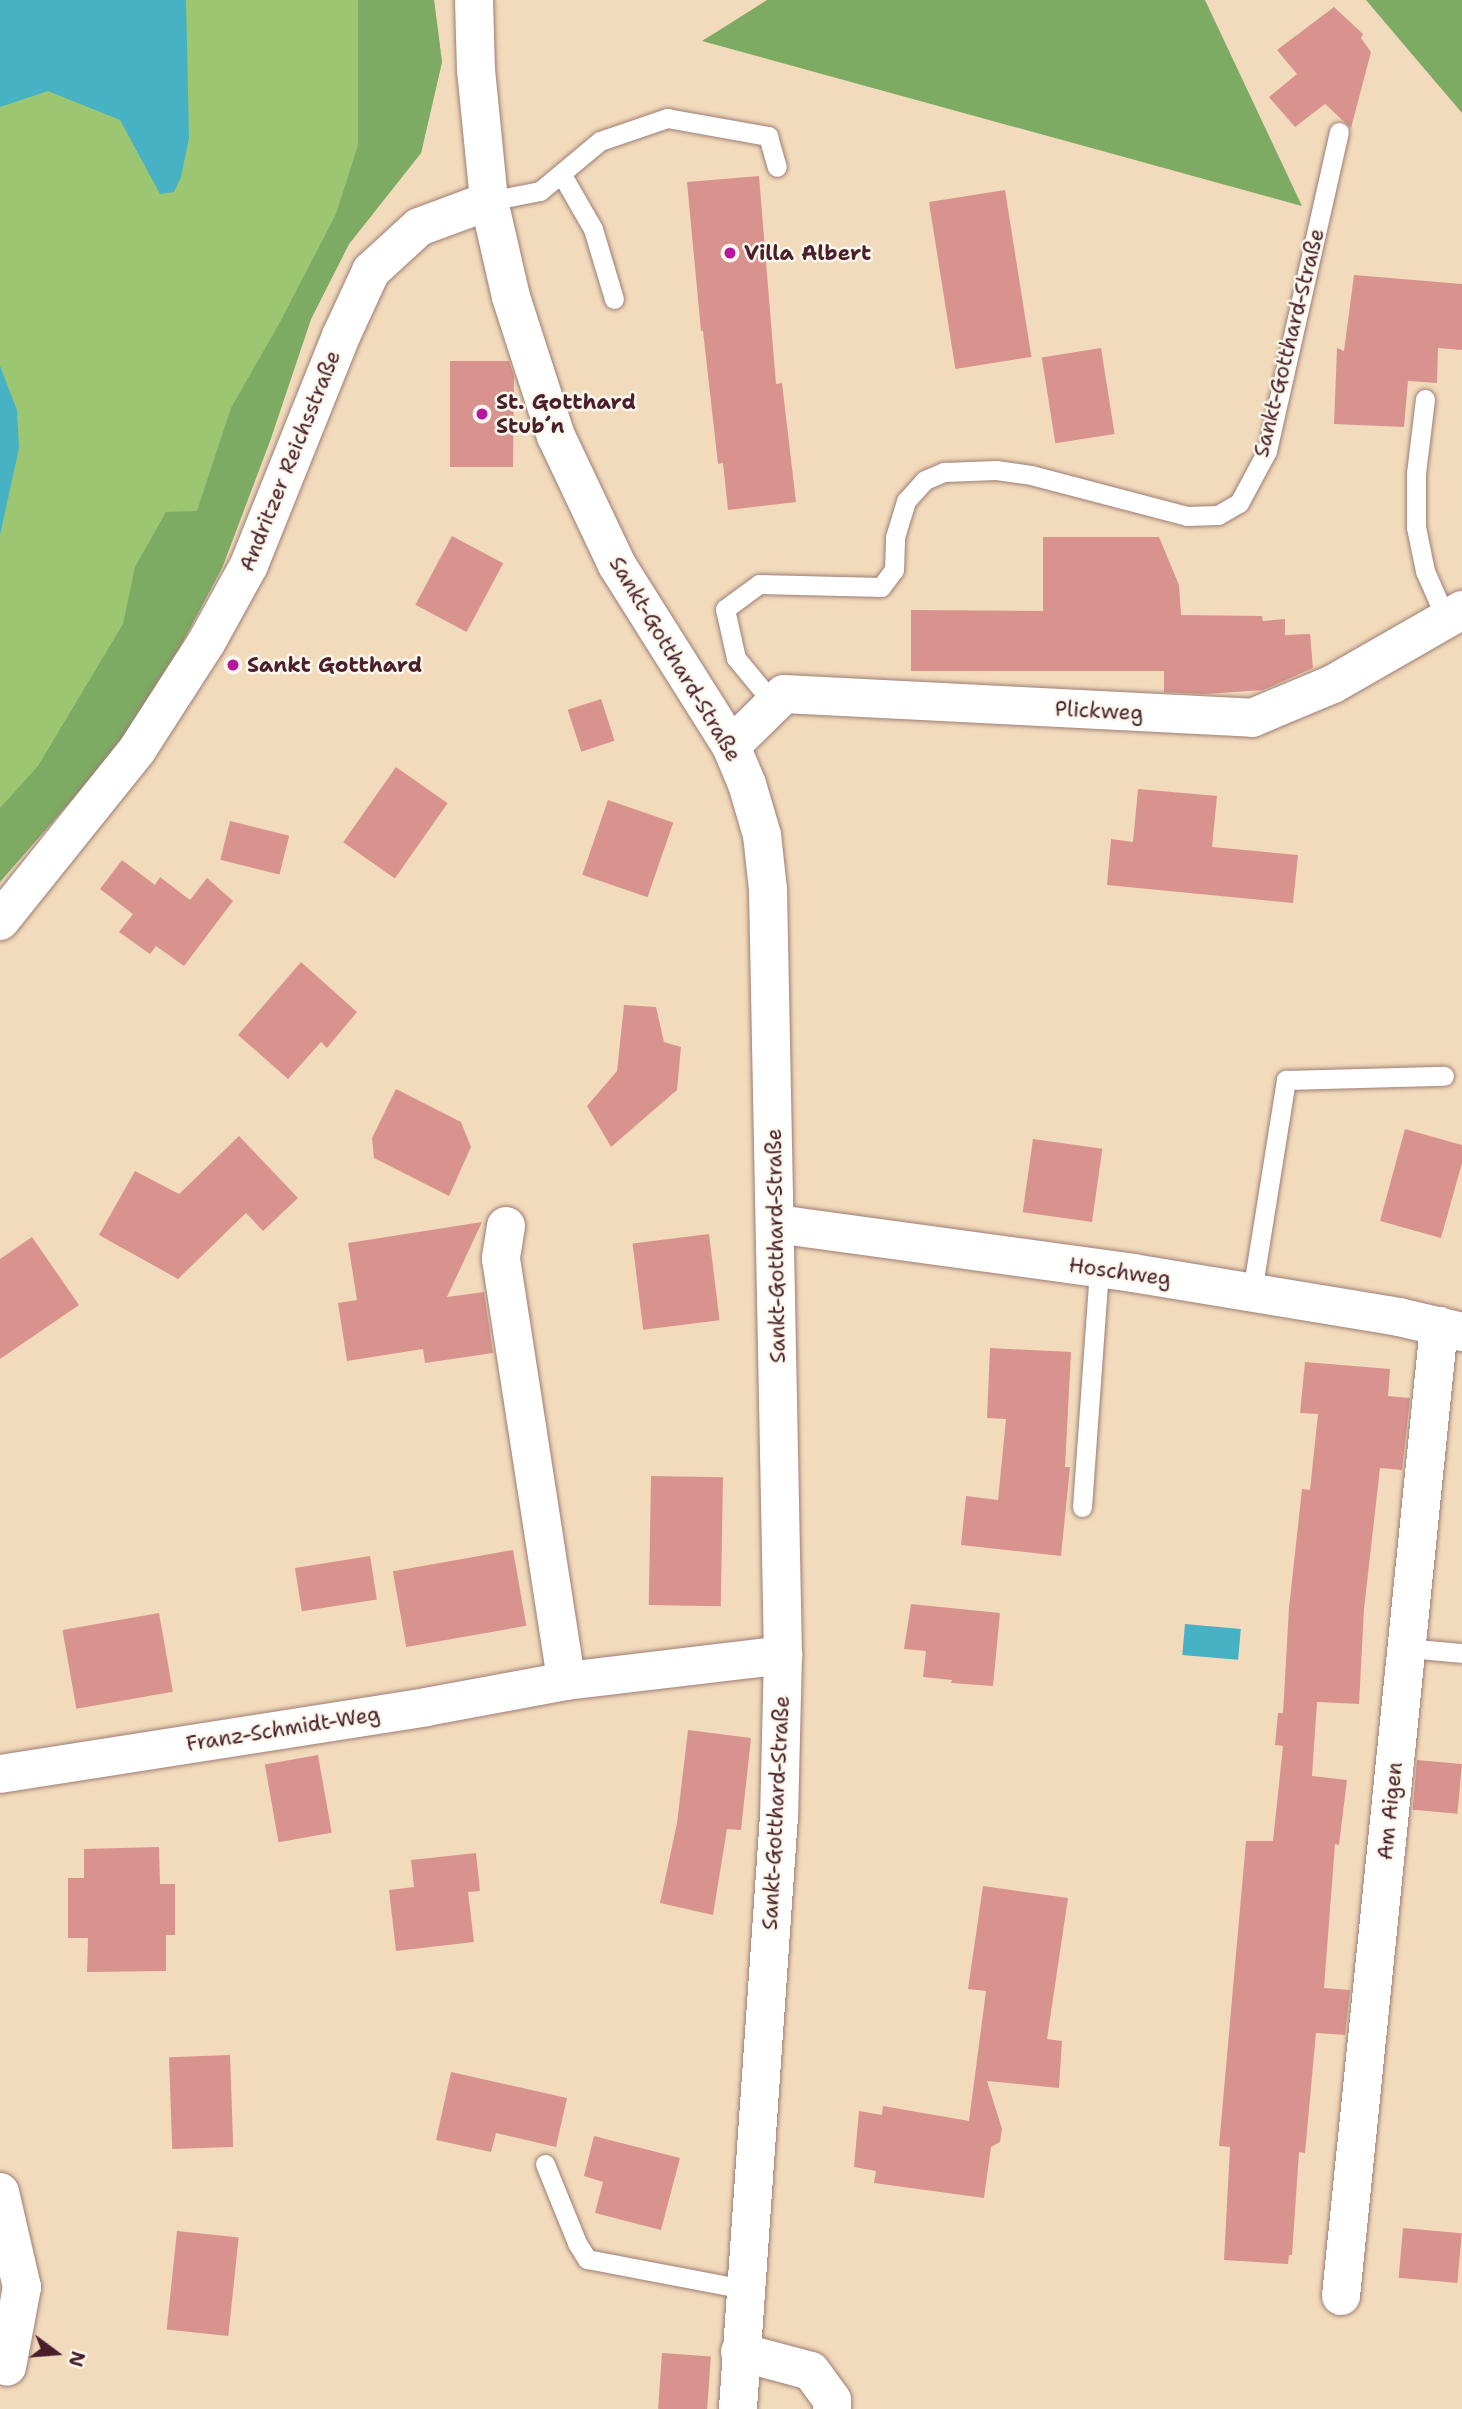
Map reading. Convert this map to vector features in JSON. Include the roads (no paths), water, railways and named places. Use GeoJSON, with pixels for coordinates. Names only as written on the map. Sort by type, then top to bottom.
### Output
{"type":"FeatureCollection","features":[{"type":"Feature","properties":{"kind":"street"},"geometry":{"type":"LineString","coordinates":[[474,0],[476,70],[489,201]]}},
{"type":"Feature","properties":{"kind":"street","name":"Sankt-Gotthard-Straße"},"geometry":{"type":"LineString","coordinates":[[489,201],[511,297],[556,436],[587,507],[617,565],[731,746],[747,785],[762,835],[768,889],[783,1655],[779,1816],[744,2289],[738,2409]]}},
{"type":"Feature","properties":{"kind":"street","name":"Andritzer Reichsstraße"},"geometry":{"type":"LineString","coordinates":[[0,921],[137,750],[206,643],[249,565],[341,336],[371,271],[419,227],[489,201]]}},
{"type":"Feature","properties":{"kind":"street","name":"Plickweg"},"geometry":{"type":"LineString","coordinates":[[731,746],[784,694],[1252,718],[1333,684],[1454,615]]}},
{"type":"Feature","properties":{"kind":"street","name":"Hoschweg"},"geometry":{"type":"LineString","coordinates":[[776,1224],[1099,1268],[1252,1292],[1450,1329]]}},
{"type":"Feature","properties":{"kind":"street"},"geometry":{"type":"LineString","coordinates":[[506,1226],[501,1259],[566,1681]]}},
{"type":"Feature","properties":{"kind":"street","name":"Am Aigen"},"geometry":{"type":"LineString","coordinates":[[1341,2296],[1406,1648],[1450,1329]]}},
{"type":"Feature","properties":{"kind":"street","name":"Franz-Schmidt-Weg"},"geometry":{"type":"LineString","coordinates":[[0,1774],[426,1707],[566,1681],[783,1655]]}},
{"type":"Feature","properties":{"kind":"street"},"geometry":{"type":"LineString","coordinates":[[0,2192],[22,2287],[7,2367]]}},
{"type":"Feature","properties":{"kind":"street"},"geometry":{"type":"LineString","coordinates":[[740,2351],[811,2371],[832,2400],[832,2409]]}},
{"type":"Feature","properties":{"kind":"lane"},"geometry":{"type":"LineString","coordinates":[[489,201],[540,191],[600,141],[667,118],[768,136],[777,167]]}},
{"type":"Feature","properties":{"kind":"lane","name":"Sankt-Gotthard-Straße"},"geometry":{"type":"LineString","coordinates":[[774,704],[736,658],[725,610],[759,584],[881,587],[894,570],[895,537],[906,500],[925,480],[944,472],[996,470],[1031,475],[1187,516],[1218,515],[1239,503],[1267,451],[1339,132]]}},
{"type":"Feature","properties":{"kind":"lane"},"geometry":{"type":"LineString","coordinates":[[562,175],[593,229],[614,299]]}},
{"type":"Feature","properties":{"kind":"lane"},"geometry":{"type":"LineString","coordinates":[[1425,398],[1416,473],[1416,527],[1425,571],[1454,615]]}},
{"type":"Feature","properties":{"kind":"lane"},"geometry":{"type":"LineString","coordinates":[[1252,1292],[1286,1080],[1444,1076]]}},
{"type":"Feature","properties":{"kind":"lane"},"geometry":{"type":"LineString","coordinates":[[1082,1507],[1099,1268]]}},
{"type":"Feature","properties":{"kind":"lane"},"geometry":{"type":"LineString","coordinates":[[1406,1648],[1462,1653]]}},
{"type":"Feature","properties":{"kind":"lane"},"geometry":{"type":"LineString","coordinates":[[545,2164],[577,2243],[587,2259],[744,2289]]}},
{"type":"Feature","properties":{"kind":"water"},"geometry":{"type":"Polygon","coordinates":[[[0,0],[186,0],[189,138],[181,177],[174,192],[160,194],[120,120],[48,91],[0,107],[0,0]]]}},
{"type":"Feature","properties":{"kind":"water"},"geometry":{"type":"Polygon","coordinates":[[[0,366],[17,410],[19,448],[0,535],[0,366]]]}},
{"type":"Feature","properties":{"kind":"water"},"geometry":{"type":"Polygon","coordinates":[[[1185,1624],[1241,1629],[1238,1660],[1182,1655],[1185,1624]]]}},
{"type":"Feature","properties":{"kind":"place","name":"Villa Albert"},"geometry":{"type":"Point","coordinates":[730,253]}},
{"type":"Feature","properties":{"kind":"place","name":"St. Gotthard Stub´n"},"geometry":{"type":"Point","coordinates":[482,414]}},
{"type":"Feature","properties":{"kind":"place","name":"Sankt Gotthard"},"geometry":{"type":"Point","coordinates":[233,665]}}]}
